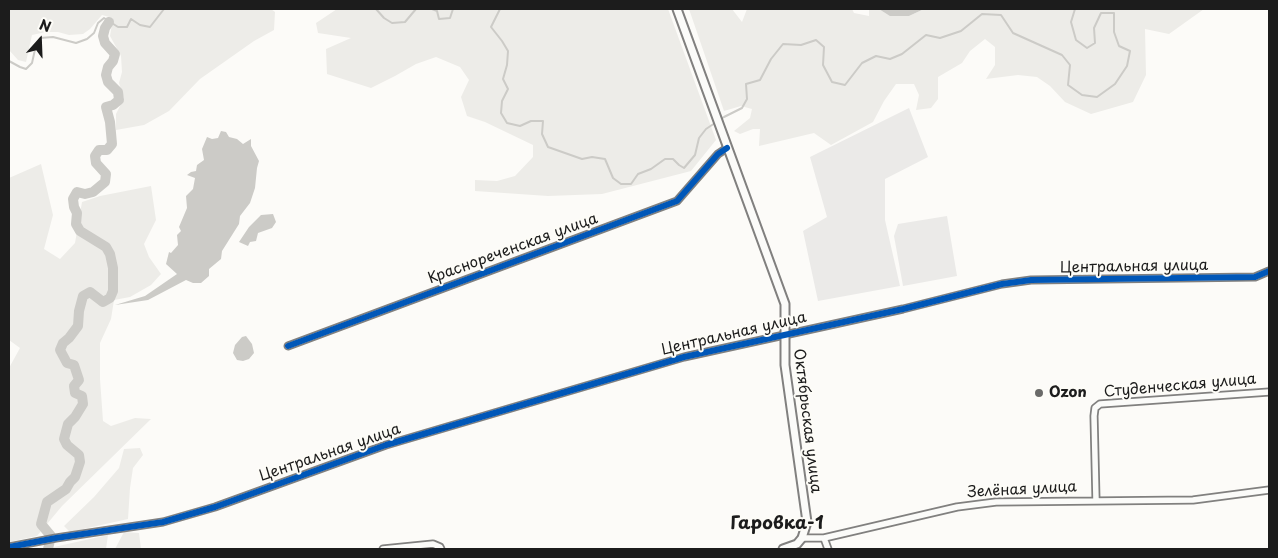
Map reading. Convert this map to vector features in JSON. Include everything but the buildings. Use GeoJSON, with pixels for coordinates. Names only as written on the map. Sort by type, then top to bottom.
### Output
{"type":"FeatureCollection","features":[{"type":"Feature","properties":{"kind":"main road","name":"Октябрьская улица"},"geometry":{"type":"LineString","coordinates":[[677,9],[784,304],[785,365],[807,510],[807,522],[802,538]]}},
{"type":"Feature","properties":{"kind":"main road"},"geometry":{"type":"LineString","coordinates":[[784,549],[797,544],[802,538]]}},
{"type":"Feature","properties":{"kind":"street","name":"Краснореченская улица"},"geometry":{"type":"LineString","coordinates":[[288,346],[677,201],[718,154],[727,148]]}},
{"type":"Feature","properties":{"kind":"street","name":"Центральная улица"},"geometry":{"type":"LineString","coordinates":[[9,547],[163,522],[214,506],[386,445],[684,357],[904,309],[1002,284],[1017,281],[1255,277],[1269,271]]}},
{"type":"Feature","properties":{"kind":"street","name":"Студенческая улица"},"geometry":{"type":"LineString","coordinates":[[1096,500],[1094,416],[1096,408],[1100,404],[1269,392]]}},
{"type":"Feature","properties":{"kind":"street","name":"Зелёная улица"},"geometry":{"type":"LineString","coordinates":[[802,538],[824,538],[978,504],[1096,500],[1193,500],[1269,490]]}},
{"type":"Feature","properties":{"kind":"street"},"geometry":{"type":"LineString","coordinates":[[824,538],[828,549]]}},
{"type":"Feature","properties":{"kind":"street"},"geometry":{"type":"LineString","coordinates":[[383,549],[433,544],[441,549]]}},
{"type":"Feature","properties":{"kind":"shaded area"},"geometry":{"type":"Polygon","coordinates":[[[9,9],[271,9],[275,12],[274,30],[254,41],[200,79],[169,111],[144,125],[116,130],[116,114],[124,98],[119,83],[122,72],[121,56],[110,36],[113,18],[102,15],[83,34],[69,35],[58,32],[46,32],[32,35],[26,62],[18,60],[9,50],[9,9]]]}},
{"type":"Feature","properties":{"kind":"shaded area"},"geometry":{"type":"Polygon","coordinates":[[[337,9],[668,9],[716,140],[691,171],[602,194],[548,196],[475,191],[475,180],[497,181],[515,176],[533,157],[533,145],[485,122],[467,116],[461,97],[469,80],[460,67],[436,57],[416,64],[371,88],[327,74],[326,49],[351,38],[318,33],[316,23],[337,9]]]}},
{"type":"Feature","properties":{"kind":"shaded area"},"geometry":{"type":"Polygon","coordinates":[[[689,9],[732,9],[742,22],[747,9],[852,9],[854,13],[869,16],[869,9],[879,9],[909,16],[924,9],[1204,9],[1169,34],[1145,29],[1146,75],[1133,102],[1091,114],[1065,102],[1050,86],[1037,77],[1018,75],[986,79],[995,65],[995,47],[985,39],[970,51],[962,63],[938,77],[938,99],[931,108],[916,110],[919,95],[914,84],[896,84],[873,122],[831,145],[814,133],[759,146],[760,129],[753,129],[740,134],[734,131],[750,118],[752,109],[741,106],[724,111],[689,9]]]}},
{"type":"Feature","properties":{"kind":"shaded area"},"geometry":{"type":"Polygon","coordinates":[[[879,9],[924,9],[909,16],[890,16],[879,9]]]}},
{"type":"Feature","properties":{"kind":"shaded area"},"geometry":{"type":"Polygon","coordinates":[[[909,108],[928,157],[885,179],[885,220],[900,286],[818,301],[803,231],[827,217],[810,157],[909,108]]]}},
{"type":"Feature","properties":{"kind":"shaded area"},"geometry":{"type":"Polygon","coordinates":[[[221,131],[226,132],[229,137],[237,139],[243,144],[251,139],[251,146],[259,161],[255,188],[250,203],[240,216],[239,224],[222,251],[221,259],[209,269],[209,276],[201,283],[193,283],[186,280],[148,300],[115,305],[145,296],[177,274],[166,264],[169,252],[171,253],[178,245],[177,235],[181,231],[179,227],[187,208],[186,196],[193,189],[195,178],[187,175],[196,171],[197,165],[204,160],[202,149],[207,137],[212,139],[218,138],[221,131]]]}},
{"type":"Feature","properties":{"kind":"shaded area"},"geometry":{"type":"Polygon","coordinates":[[[41,164],[53,215],[44,249],[60,259],[75,243],[82,202],[100,196],[151,186],[156,220],[144,244],[149,257],[161,274],[151,285],[130,297],[114,300],[111,319],[100,343],[100,379],[103,421],[111,426],[135,418],[151,419],[62,506],[37,536],[9,542],[9,368],[20,348],[9,340],[9,178],[41,164]]]}},
{"type":"Feature","properties":{"kind":"shaded area"},"geometry":{"type":"Polygon","coordinates":[[[273,214],[276,222],[272,228],[258,233],[256,241],[250,242],[248,246],[239,242],[249,227],[261,215],[273,214]]]}},
{"type":"Feature","properties":{"kind":"shaded area"},"geometry":{"type":"Polygon","coordinates":[[[947,216],[957,276],[903,286],[894,236],[898,224],[947,216]]]}},
{"type":"Feature","properties":{"kind":"shaded area"},"geometry":{"type":"Polygon","coordinates":[[[246,336],[252,344],[254,353],[249,359],[237,360],[233,353],[235,345],[242,337],[246,336]]]}},
{"type":"Feature","properties":{"kind":"shaded area"},"geometry":{"type":"Polygon","coordinates":[[[140,448],[143,455],[133,468],[128,519],[70,532],[64,526],[94,497],[119,468],[124,449],[140,448]]]}},
{"type":"Feature","properties":{"kind":"shaded area"},"geometry":{"type":"Polygon","coordinates":[[[124,532],[139,533],[141,549],[115,549],[124,532]]]}},
{"type":"Feature","properties":{"kind":"shaded area"},"geometry":{"type":"Polygon","coordinates":[[[108,535],[106,549],[45,549],[108,535]]]}},
{"type":"Feature","properties":{"kind":"waterway"},"geometry":{"type":"LineString","coordinates":[[9,61],[26,69],[32,63],[36,45],[40,38],[53,37],[76,43],[87,39],[94,33],[98,23],[104,18],[118,27],[127,27],[131,19],[140,25],[150,27],[164,9]]}},
{"type":"Feature","properties":{"kind":"waterway"},"geometry":{"type":"LineString","coordinates":[[376,9],[384,18],[392,23],[405,22],[416,9]]}},
{"type":"Feature","properties":{"kind":"waterway"},"geometry":{"type":"LineString","coordinates":[[432,9],[437,11],[439,19],[450,18],[453,9]]}},
{"type":"Feature","properties":{"kind":"waterway"},"geometry":{"type":"LineString","coordinates":[[500,9],[491,27],[508,51],[503,79],[508,89],[502,101],[501,113],[507,123],[520,126],[531,121],[543,121],[542,134],[548,147],[582,159],[592,157],[605,159],[613,178],[621,184],[631,184],[638,174],[651,169],[665,159],[673,159],[684,168],[695,155],[699,138],[706,129],[742,108],[747,99],[746,84],[760,80],[771,59],[783,44],[801,45],[816,40],[824,47],[823,65],[832,82],[845,85],[862,63],[876,56],[890,59],[902,54],[926,35],[940,38],[961,31],[982,14],[1001,15],[1013,33],[1062,55],[1070,65],[1068,85],[1082,95],[1097,97],[1115,84],[1127,66],[1130,51],[1119,46],[1114,32],[1114,13],[1101,13],[1094,28],[1095,43],[1087,48],[1076,40],[1071,22],[1075,9]]}},
{"type":"Feature","properties":{"kind":"waterway"},"geometry":{"type":"LineString","coordinates":[[48,549],[51,536],[41,524],[47,502],[66,489],[75,477],[80,462],[79,455],[67,445],[64,439],[68,424],[83,404],[82,396],[75,393],[74,386],[79,380],[74,365],[67,363],[60,350],[63,343],[78,326],[83,296],[90,292],[103,302],[110,298],[113,291],[113,268],[110,254],[106,247],[80,231],[76,224],[77,213],[73,199],[77,192],[85,194],[93,192],[105,182],[106,174],[96,163],[95,156],[99,150],[107,150],[112,144],[110,122],[106,107],[113,105],[119,100],[118,92],[108,82],[106,75],[115,54],[105,43],[103,36],[109,22]]}},
{"type":"Feature","properties":{"kind":"cycle path"},"geometry":{"type":"LineString","coordinates":[[288,346],[677,201],[718,154],[727,148]]}},
{"type":"Feature","properties":{"kind":"cycle path"},"geometry":{"type":"LineString","coordinates":[[9,547],[163,522],[215,507],[386,445],[684,357],[903,309],[1002,284],[1031,280],[1255,277],[1269,271]]}},
{"type":"Feature","properties":{"kind":"place","name":"Ozon"},"geometry":{"type":"Point","coordinates":[1039,393]}},
{"type":"Feature","properties":{"kind":"district","name":"Гаровка-1"},"geometry":{"type":"Point","coordinates":[777,524]}}]}
